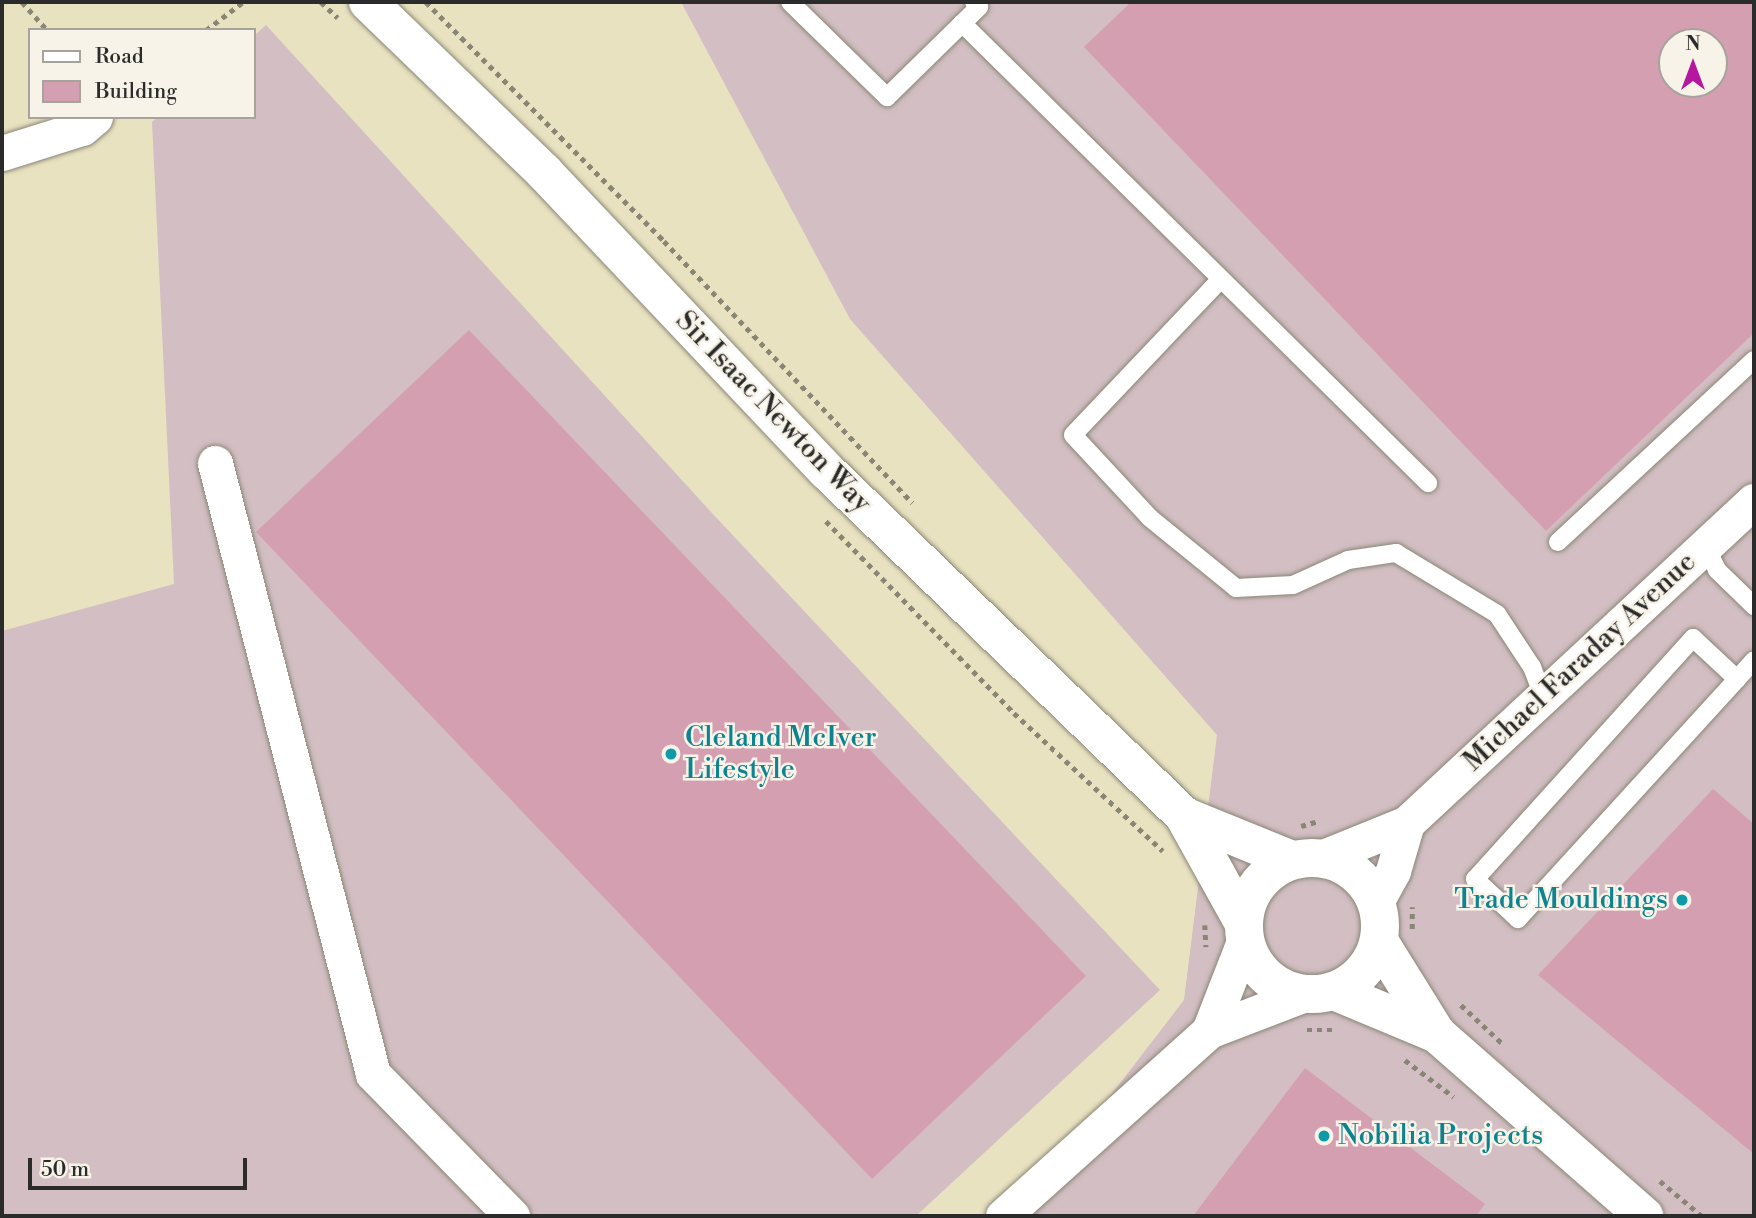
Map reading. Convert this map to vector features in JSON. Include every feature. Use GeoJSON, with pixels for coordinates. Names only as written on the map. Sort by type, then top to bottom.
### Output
{"type":"FeatureCollection","features":[{"type":"Feature","properties":{"kind":"highway","name":"Sir Isaac Newton Way"},"geometry":{"type":"LineString","coordinates":[[368,2],[544,172],[827,471],[1184,816],[1244,932]]}},
{"type":"Feature","properties":{"kind":"highway","name":"Sir Isaac Newton Way"},"geometry":{"type":"LineString","coordinates":[[1184,816],[1300,848]]}},
{"type":"Feature","properties":{"kind":"highway"},"geometry":{"type":"LineString","coordinates":[[1319,993],[1355,980],[1370,963],[1379,941],[1376,902],[1354,872],[1300,848],[1258,884],[1244,932],[1265,977],[1437,1034]]}},
{"type":"Feature","properties":{"kind":"highway"},"geometry":{"type":"LineString","coordinates":[[1379,941],[1437,1034],[1644,1216]]}},
{"type":"Feature","properties":{"kind":"street"},"geometry":{"type":"LineString","coordinates":[[2,153],[82,128],[93,119]]}},
{"type":"Feature","properties":{"kind":"street"},"geometry":{"type":"LineString","coordinates":[[215,463],[373,1074],[512,1216]]}},
{"type":"Feature","properties":{"kind":"street","name":"Michael Faraday Avenue"},"geometry":{"type":"LineString","coordinates":[[1407,823],[1754,501]]}},
{"type":"Feature","properties":{"kind":"street"},"geometry":{"type":"LineString","coordinates":[[1300,848],[1407,823],[1394,871],[1376,902]]}},
{"type":"Feature","properties":{"kind":"street"},"geometry":{"type":"LineString","coordinates":[[1209,1031],[1244,932]]}},
{"type":"Feature","properties":{"kind":"street"},"geometry":{"type":"LineString","coordinates":[[1003,1216],[1209,1031],[1319,993]]}},
{"type":"Feature","properties":{"kind":"lane"},"geometry":{"type":"LineString","coordinates":[[790,2],[887,97],[979,7],[974,2]]}},
{"type":"Feature","properties":{"kind":"lane"},"geometry":{"type":"LineString","coordinates":[[962,23],[1219,281],[1428,483]]}},
{"type":"Feature","properties":{"kind":"lane"},"geometry":{"type":"LineString","coordinates":[[1219,281],[1073,435],[1150,517],[1236,588],[1293,585],[1348,560],[1396,553],[1497,614],[1532,667],[1543,695]]}},
{"type":"Feature","properties":{"kind":"lane"},"geometry":{"type":"LineString","coordinates":[[1558,542],[1754,360]]}},
{"type":"Feature","properties":{"kind":"lane"},"geometry":{"type":"LineString","coordinates":[[1705,545],[1717,570],[1754,606]]}},
{"type":"Feature","properties":{"kind":"lane"},"geometry":{"type":"LineString","coordinates":[[1737,679],[1693,638],[1475,879],[1518,919],[1737,679],[1754,660]]}},
{"type":"Feature","properties":{"kind":"path"},"geometry":{"type":"LineString","coordinates":[[22,2],[45,28]]}},
{"type":"Feature","properties":{"kind":"path"},"geometry":{"type":"LineString","coordinates":[[209,28],[243,2]]}},
{"type":"Feature","properties":{"kind":"path"},"geometry":{"type":"LineString","coordinates":[[426,2],[655,231],[916,506]]}},
{"type":"Feature","properties":{"kind":"path"},"geometry":{"type":"LineString","coordinates":[[1300,848],[1329,818]]}},
{"type":"Feature","properties":{"kind":"path"},"geometry":{"type":"LineString","coordinates":[[1202,915],[1205,953]]}},
{"type":"Feature","properties":{"kind":"path"},"geometry":{"type":"LineString","coordinates":[[1458,1002],[1512,1052]]}},
{"type":"Feature","properties":{"kind":"path"},"geometry":{"type":"LineString","coordinates":[[1292,1032],[1322,1029],[1349,1033]]}},
{"type":"Feature","properties":{"kind":"path"},"geometry":{"type":"LineString","coordinates":[[1394,1053],[1464,1106]]}},
{"type":"Feature","properties":{"kind":"path"},"geometry":{"type":"LineString","coordinates":[[1649,1172],[1702,1216]]}},
{"type":"Feature","properties":{"kind":"shaded area"},"geometry":{"type":"Polygon","coordinates":[[[681,2],[1754,2],[1754,1216],[1018,1216],[1184,1000],[1217,735],[850,319],[681,2]]]}},
{"type":"Feature","properties":{"kind":"shaded area"},"geometry":{"type":"Polygon","coordinates":[[[266,25],[711,512],[1160,990],[916,1216],[2,1216],[2,631],[174,584],[152,122],[156,119],[256,119],[256,34],[266,25]]]}},
{"type":"Feature","properties":{"kind":"building"},"geometry":{"type":"Polygon","coordinates":[[[1131,2],[1754,2],[1754,333],[1546,531],[1084,47],[1131,2]]]}},
{"type":"Feature","properties":{"kind":"building","name":"Cleland McIver Lifestyle"},"geometry":{"type":"Polygon","coordinates":[[[469,330],[1086,976],[872,1179],[256,532],[469,330]]]}},
{"type":"Feature","properties":{"kind":"building","name":"Trade Mouldings"},"geometry":{"type":"Polygon","coordinates":[[[1713,789],[1754,824],[1754,1154],[1538,975],[1713,789]]]}},
{"type":"Feature","properties":{"kind":"building","name":"Nobilia Projects"},"geometry":{"type":"Polygon","coordinates":[[[1305,1068],[1485,1204],[1476,1216],[1193,1216],[1305,1068]]]}},
{"type":"Feature","properties":{"kind":"place","name":"Cleland McIver Lifestyle"},"geometry":{"type":"Point","coordinates":[671,754]}},
{"type":"Feature","properties":{"kind":"place","name":"Trade Mouldings"},"geometry":{"type":"Point","coordinates":[1682,900]}},
{"type":"Feature","properties":{"kind":"place","name":"Nobilia Projects"},"geometry":{"type":"Point","coordinates":[1324,1136]}}]}
